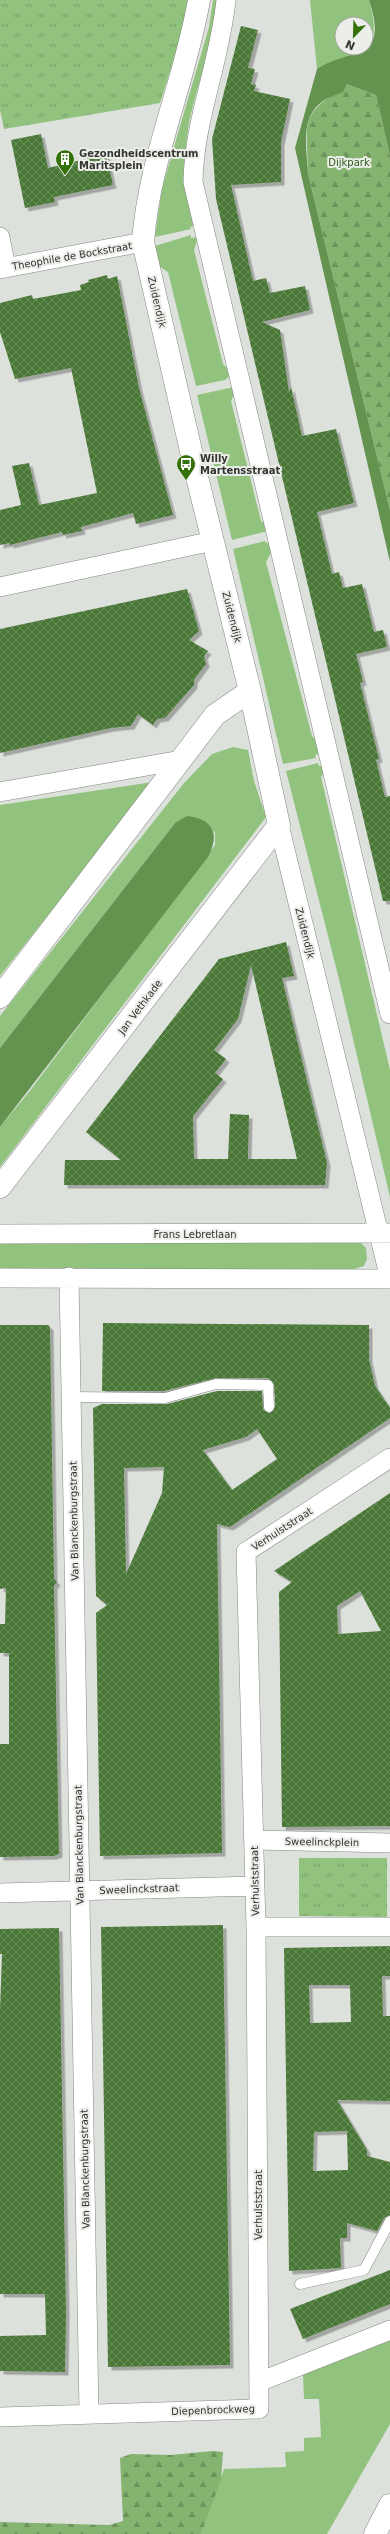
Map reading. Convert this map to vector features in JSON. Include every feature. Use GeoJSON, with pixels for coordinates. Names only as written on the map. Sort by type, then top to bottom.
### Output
{"type":"FeatureCollection","features":[{"type":"Feature","properties":{"kind":"main road","name":"Zuidendijk"},"geometry":{"type":"LineString","coordinates":[[200,0],[195,26],[156,168],[145,219],[143,242],[213,541],[250,691],[279,825]]}},
{"type":"Feature","properties":{"kind":"main road"},"geometry":{"type":"LineString","coordinates":[[0,997],[214,715],[250,691]]}},
{"type":"Feature","properties":{"kind":"main road","name":"Jan Vethkade"},"geometry":{"type":"LineString","coordinates":[[0,1187],[279,825]]}},
{"type":"Feature","properties":{"kind":"main road"},"geometry":{"type":"LineString","coordinates":[[375,2534],[390,2506]]}},
{"type":"Feature","properties":{"kind":"street"},"geometry":{"type":"LineString","coordinates":[[226,0],[222,31],[195,143],[193,182],[390,1014]]}},
{"type":"Feature","properties":{"kind":"street"},"geometry":{"type":"LineString","coordinates":[[0,237],[3,268]]}},
{"type":"Feature","properties":{"kind":"street","name":"Theophile de Bockstraat"},"geometry":{"type":"LineString","coordinates":[[3,268],[143,242]]}},
{"type":"Feature","properties":{"kind":"street"},"geometry":{"type":"LineString","coordinates":[[0,587],[213,541]]}},
{"type":"Feature","properties":{"kind":"street"},"geometry":{"type":"LineString","coordinates":[[0,792],[181,760]]}},
{"type":"Feature","properties":{"kind":"street","name":"Zuidendijk"},"geometry":{"type":"LineString","coordinates":[[279,825],[384,1234],[390,1279]]}},
{"type":"Feature","properties":{"kind":"street","name":"Frans Lebretlaan"},"geometry":{"type":"LineString","coordinates":[[0,1234],[384,1234]]}},
{"type":"Feature","properties":{"kind":"street","name":"Van Blanckenburgstraat"},"geometry":{"type":"LineString","coordinates":[[69,1277],[89,2413]]}},
{"type":"Feature","properties":{"kind":"street"},"geometry":{"type":"LineString","coordinates":[[0,1278],[390,1279]]}},
{"type":"Feature","properties":{"kind":"street","name":"Verhulststraat"},"geometry":{"type":"LineString","coordinates":[[259,2382],[256,1927],[246,1552],[390,1458]]}},
{"type":"Feature","properties":{"kind":"street","name":"Sweelinckplein"},"geometry":{"type":"LineString","coordinates":[[254,1840],[390,1843]]}},
{"type":"Feature","properties":{"kind":"street","name":"Sweelinckstraat"},"geometry":{"type":"LineString","coordinates":[[0,1893],[255,1886]]}},
{"type":"Feature","properties":{"kind":"street"},"geometry":{"type":"LineString","coordinates":[[256,1927],[390,1927]]}},
{"type":"Feature","properties":{"kind":"street"},"geometry":{"type":"LineString","coordinates":[[259,2382],[390,2330]]}},
{"type":"Feature","properties":{"kind":"street","name":"Diepenbrockweg"},"geometry":{"type":"LineString","coordinates":[[0,2417],[89,2413],[259,2409],[259,2382]]}},
{"type":"Feature","properties":{"kind":"lane"},"geometry":{"type":"LineString","coordinates":[[72,1397],[165,1398],[216,1384],[268,1385],[269,1407]]}},
{"type":"Feature","properties":{"kind":"lane"},"geometry":{"type":"LineString","coordinates":[[300,2284],[364,2270],[390,2221]]}},
{"type":"Feature","properties":{"kind":"green space"},"geometry":{"type":"Polygon","coordinates":[[[0,0],[188,0],[179,43],[160,103],[4,129],[0,110],[0,0]]]}},
{"type":"Feature","properties":{"kind":"green space"},"geometry":{"type":"Polygon","coordinates":[[[213,0],[216,0],[211,39],[191,114],[186,153],[194,226],[190,227],[191,229],[155,237],[162,188],[209,27],[213,0]]]}},
{"type":"Feature","properties":{"kind":"green space"},"geometry":{"type":"Polygon","coordinates":[[[310,0],[369,0],[373,16],[334,16],[334,56],[354,56],[317,69],[310,0]]]}},
{"type":"Feature","properties":{"kind":"green space","name":"Dijkpark"},"geometry":{"type":"Polygon","coordinates":[[[347,84],[376,95],[390,156],[390,510],[308,174],[307,130],[309,121],[313,112],[320,104],[347,84]]]}},
{"type":"Feature","properties":{"kind":"green space"},"geometry":{"type":"Polygon","coordinates":[[[191,235],[191,238],[198,237],[194,250],[223,364],[228,369],[230,376],[225,380],[196,386],[168,272],[159,266],[155,246],[191,235]]]}},
{"type":"Feature","properties":{"kind":"green space"},"geometry":{"type":"Polygon","coordinates":[[[234,387],[235,392],[231,401],[261,521],[267,525],[268,531],[232,540],[197,395],[234,387]]]}},
{"type":"Feature","properties":{"kind":"green space"},"geometry":{"type":"Polygon","coordinates":[[[265,541],[266,543],[271,542],[272,551],[266,562],[312,736],[320,744],[321,754],[315,755],[316,758],[283,764],[233,549],[265,541]]]}},
{"type":"Feature","properties":{"kind":"green space"},"geometry":{"type":"Polygon","coordinates":[[[233,747],[248,750],[254,781],[266,817],[0,1167],[0,1127],[29,1092],[215,845],[215,833],[208,823],[175,823],[0,1048],[0,1016],[184,783],[212,754],[233,747]]]}},
{"type":"Feature","properties":{"kind":"green space"},"geometry":{"type":"Polygon","coordinates":[[[318,763],[319,766],[324,765],[325,771],[321,777],[390,1070],[390,1197],[339,979],[286,771],[318,763]]]}},
{"type":"Feature","properties":{"kind":"green space"},"geometry":{"type":"Polygon","coordinates":[[[153,782],[0,976],[0,805],[153,782]]]}},
{"type":"Feature","properties":{"kind":"green space"},"geometry":{"type":"Polygon","coordinates":[[[0,1241],[360,1242],[366,1248],[367,1259],[364,1266],[351,1270],[0,1271],[0,1241]]]}},
{"type":"Feature","properties":{"kind":"green space"},"geometry":{"type":"Polygon","coordinates":[[[299,1858],[387,1858],[387,1917],[299,1916],[299,1858]]]}},
{"type":"Feature","properties":{"kind":"green space"},"geometry":{"type":"Polygon","coordinates":[[[390,2337],[390,2424],[327,2534],[201,2534],[224,2469],[286,2467],[285,2452],[304,2451],[304,2438],[321,2437],[319,2399],[304,2399],[303,2374],[390,2337]]]}},
{"type":"Feature","properties":{"kind":"green space"},"geometry":{"type":"Polygon","coordinates":[[[212,2451],[223,2452],[221,2480],[201,2534],[0,2534],[0,2522],[109,2525],[123,2521],[120,2458],[131,2454],[171,2455],[212,2451]]]}},
{"type":"Feature","properties":{"kind":"shaded area"},"geometry":{"type":"Polygon","coordinates":[[[369,0],[390,0],[390,156],[376,95],[347,84],[343,92],[330,97],[315,108],[307,125],[306,144],[308,174],[390,510],[390,562],[295,148],[317,69],[330,62],[347,56],[374,56],[373,16],[369,0]]]}},
{"type":"Feature","properties":{"kind":"shaded area"},"geometry":{"type":"Polygon","coordinates":[[[187,816],[203,820],[209,824],[212,829],[214,841],[208,857],[0,1127],[0,1048],[175,823],[187,816]]]}},
{"type":"Feature","properties":{"kind":"building"},"geometry":{"type":"Polygon","coordinates":[[[241,26],[258,30],[248,68],[255,69],[251,84],[256,85],[254,91],[290,99],[281,142],[281,182],[231,185],[253,281],[266,278],[270,293],[305,286],[310,310],[262,322],[280,330],[289,392],[291,387],[302,436],[336,429],[354,503],[317,512],[332,574],[339,572],[343,588],[362,584],[374,632],[383,630],[387,647],[356,654],[363,682],[360,683],[379,759],[376,760],[385,797],[390,796],[390,901],[383,901],[216,199],[212,139],[241,26]]]}},
{"type":"Feature","properties":{"kind":"building","name":"Gezondheidscentrum Maritsplein"},"geometry":{"type":"Polygon","coordinates":[[[41,134],[48,168],[106,154],[113,185],[54,197],[55,202],[25,208],[11,140],[41,134]]]}},
{"type":"Feature","properties":{"kind":"building"},"geometry":{"type":"Polygon","coordinates":[[[107,275],[108,279],[117,276],[139,388],[173,515],[136,524],[133,513],[81,527],[82,531],[63,535],[62,532],[10,545],[10,543],[0,545],[0,510],[21,505],[12,466],[29,463],[39,505],[97,493],[71,368],[15,379],[0,332],[0,303],[32,295],[33,299],[81,290],[80,285],[89,282],[88,280],[107,275]]]}},
{"type":"Feature","properties":{"kind":"building"},"geometry":{"type":"Polygon","coordinates":[[[187,589],[199,631],[189,640],[208,651],[204,656],[206,664],[194,680],[194,685],[165,718],[157,719],[153,725],[138,714],[131,726],[111,728],[0,753],[0,629],[187,589]]]}},
{"type":"Feature","properties":{"kind":"building"},"geometry":{"type":"Polygon","coordinates":[[[286,942],[294,976],[282,978],[327,1163],[325,1185],[64,1185],[65,1160],[121,1160],[86,1132],[219,959],[286,942]],[[251,965],[238,1019],[214,1050],[226,1059],[215,1073],[223,1079],[193,1116],[194,1159],[228,1159],[230,1114],[249,1115],[248,1159],[297,1159],[251,965]]]}},
{"type":"Feature","properties":{"kind":"building"},"geometry":{"type":"Polygon","coordinates":[[[103,1323],[369,1325],[369,1359],[375,1386],[390,1408],[390,1418],[230,1527],[217,1524],[222,1853],[100,1856],[96,1613],[107,1605],[96,1596],[93,1408],[102,1404],[167,1404],[217,1391],[262,1391],[263,1410],[270,1413],[275,1407],[274,1384],[268,1378],[216,1378],[164,1391],[102,1391],[103,1323]],[[257,1429],[246,1437],[203,1450],[232,1490],[277,1459],[257,1429]],[[164,1467],[124,1468],[126,1574],[162,1493],[164,1467]]]}},
{"type":"Feature","properties":{"kind":"building"},"geometry":{"type":"Polygon","coordinates":[[[0,1325],[48,1325],[50,1327],[54,1579],[57,1582],[54,1586],[59,1854],[54,1856],[0,1857],[0,1744],[9,1744],[9,1653],[0,1653],[0,1624],[5,1624],[6,1588],[0,1589],[0,1325]]]}},
{"type":"Feature","properties":{"kind":"building"},"geometry":{"type":"Polygon","coordinates":[[[390,1493],[390,1826],[282,1827],[279,1592],[292,1582],[274,1571],[390,1493]],[[360,1591],[337,1606],[338,1634],[381,1631],[360,1591]]]}},
{"type":"Feature","properties":{"kind":"building"},"geometry":{"type":"Polygon","coordinates":[[[223,1925],[230,2365],[108,2367],[101,1927],[223,1925]]]}},
{"type":"Feature","properties":{"kind":"building"},"geometry":{"type":"Polygon","coordinates":[[[59,1928],[66,2314],[65,2372],[0,2371],[0,2336],[46,2335],[45,2294],[0,2294],[0,2010],[2,1954],[0,1954],[0,1929],[59,1928]]]}},
{"type":"Feature","properties":{"kind":"building"},"geometry":{"type":"Polygon","coordinates":[[[390,1946],[390,1976],[382,1976],[383,2016],[390,2016],[390,2101],[337,2100],[367,2150],[367,2156],[390,2162],[390,2215],[384,2218],[377,2231],[347,2223],[347,2238],[340,2238],[341,2268],[289,2271],[284,1948],[390,1946]],[[309,1985],[310,2023],[351,2022],[350,1985],[309,1985]],[[347,2131],[314,2132],[313,2171],[348,2170],[347,2131]]]}},
{"type":"Feature","properties":{"kind":"building"},"geometry":{"type":"Polygon","coordinates":[[[390,2270],[390,2304],[303,2339],[290,2309],[390,2270]]]}},
{"type":"Feature","properties":{"kind":"place","name":"Gezondheidscentrum Maritsplein"},"geometry":{"type":"Point","coordinates":[65,176]}},
{"type":"Feature","properties":{"kind":"place","name":"Willy Martensstraat"},"geometry":{"type":"Point","coordinates":[186,481]}}]}
